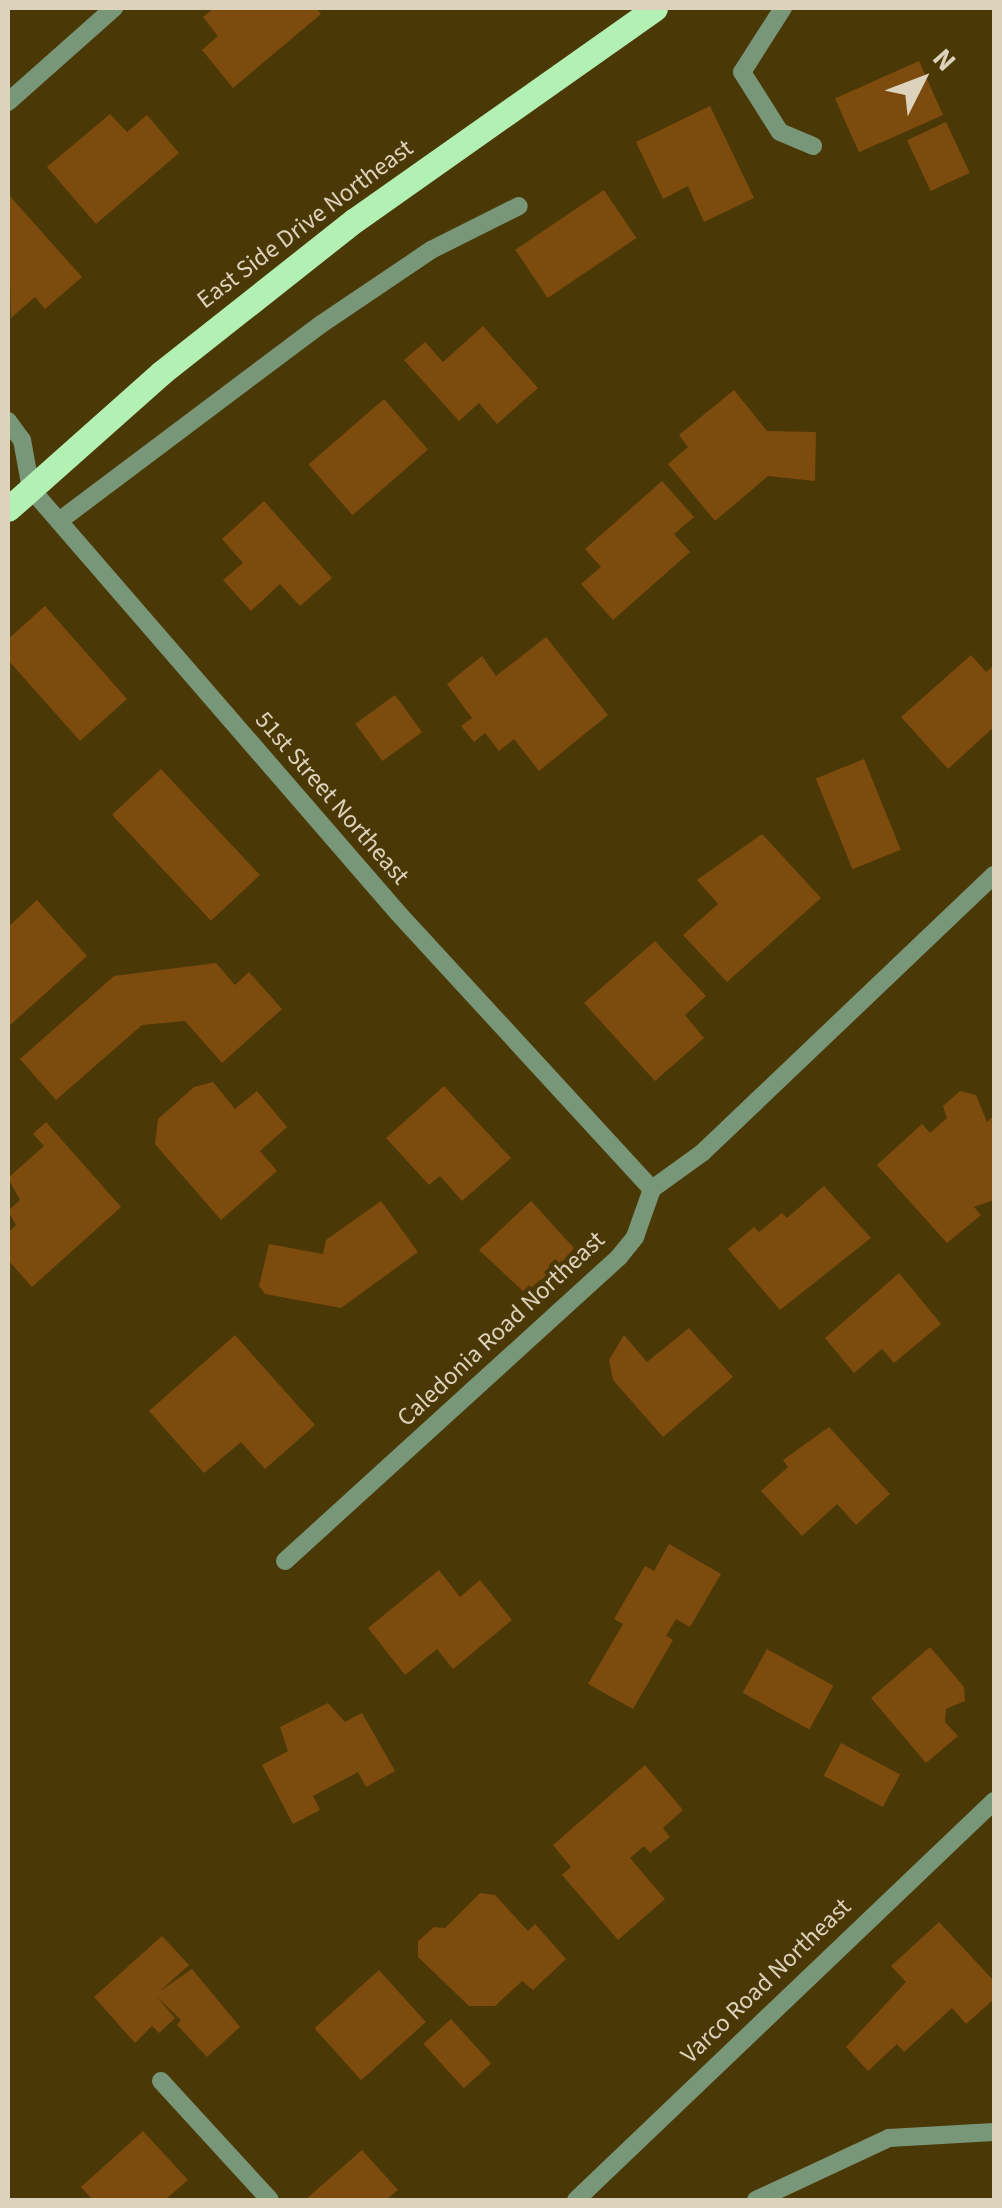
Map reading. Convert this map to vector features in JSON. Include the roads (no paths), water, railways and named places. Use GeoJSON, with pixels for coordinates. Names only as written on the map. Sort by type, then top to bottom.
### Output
{"type":"FeatureCollection","features":[{"type":"Feature","properties":{"kind":"main road","name":"East Side Drive Northeast"},"geometry":{"type":"LineString","coordinates":[[8,510],[161,373],[355,220],[655,8]]}},
{"type":"Feature","properties":{"kind":"street"},"geometry":{"type":"LineString","coordinates":[[8,102],[114,8]]}},
{"type":"Feature","properties":{"kind":"street"},"geometry":{"type":"LineString","coordinates":[[783,8],[742,72],[780,132],[812,146]]}},
{"type":"Feature","properties":{"kind":"street"},"geometry":{"type":"LineString","coordinates":[[59,521],[320,325],[431,250],[518,206]]}},
{"type":"Feature","properties":{"kind":"street"},"geometry":{"type":"LineString","coordinates":[[8,420],[22,440],[30,489]]}},
{"type":"Feature","properties":{"kind":"street","name":"51st Street Northeast"},"geometry":{"type":"LineString","coordinates":[[30,489],[398,913],[652,1189]]}},
{"type":"Feature","properties":{"kind":"street"},"geometry":{"type":"LineString","coordinates":[[652,1189],[702,1153],[994,875]]}},
{"type":"Feature","properties":{"kind":"street","name":"Caledonia Road Northeast"},"geometry":{"type":"LineString","coordinates":[[285,1561],[618,1257],[634,1236],[652,1189]]}},
{"type":"Feature","properties":{"kind":"street","name":"Varco Road Northeast"},"geometry":{"type":"LineString","coordinates":[[576,2200],[994,1801]]}},
{"type":"Feature","properties":{"kind":"street"},"geometry":{"type":"LineString","coordinates":[[161,2081],[270,2200]]}},
{"type":"Feature","properties":{"kind":"street"},"geometry":{"type":"LineString","coordinates":[[756,2200],[889,2138],[994,2132]]}}]}
